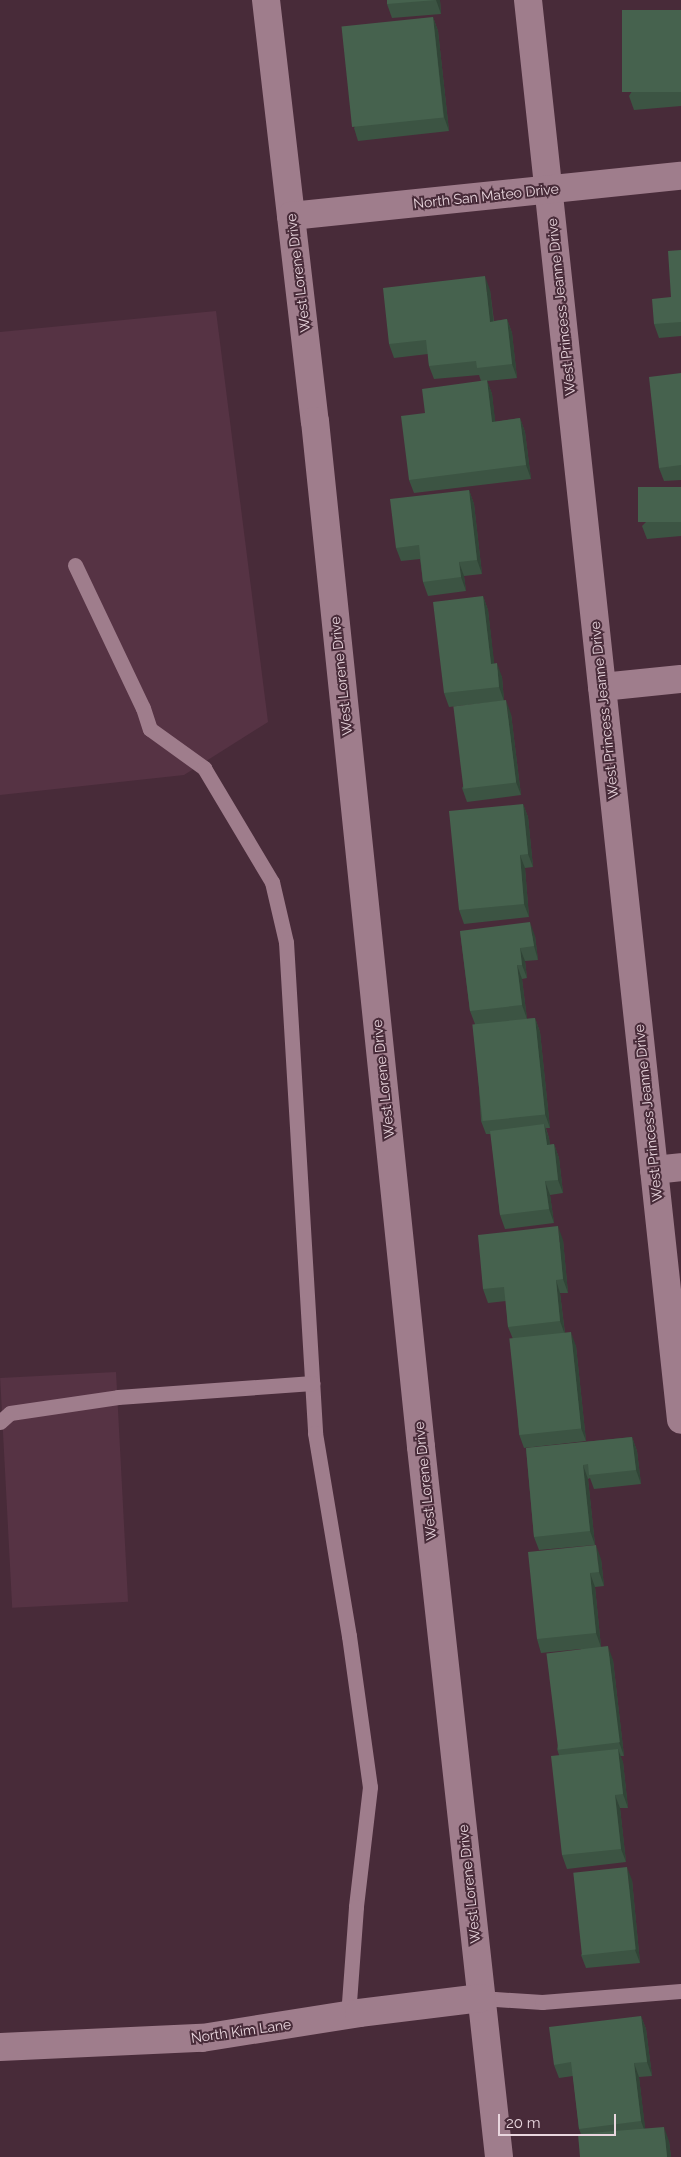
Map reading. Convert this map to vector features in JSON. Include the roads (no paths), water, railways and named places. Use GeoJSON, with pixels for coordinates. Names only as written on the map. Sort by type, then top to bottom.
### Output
{"type":"FeatureCollection","features":[{"type":"Feature","properties":{"kind":"street","name":"West Lorene Drive"},"geometry":{"type":"LineString","coordinates":[[266,0],[317,440],[422,1457],[499,2157]]}},
{"type":"Feature","properties":{"kind":"street","name":"West Princess Jeanne Drive"},"geometry":{"type":"LineString","coordinates":[[528,0],[681,1420]]}},
{"type":"Feature","properties":{"kind":"street","name":"North San Mateo Drive"},"geometry":{"type":"LineString","coordinates":[[291,216],[681,176]]}},
{"type":"Feature","properties":{"kind":"street"},"geometry":{"type":"LineString","coordinates":[[602,687],[681,678]]}},
{"type":"Feature","properties":{"kind":"street"},"geometry":{"type":"LineString","coordinates":[[654,1170],[681,1167]]}},
{"type":"Feature","properties":{"kind":"street","name":"North Kim Lane"},"geometry":{"type":"LineString","coordinates":[[0,2047],[202,2038],[348,2015],[481,1998]]}},
{"type":"Feature","properties":{"kind":"lane"},"geometry":{"type":"LineString","coordinates":[[75,565],[143,708],[150,729],[204,768],[272,882],[286,942],[315,1433],[349,1636],[370,1787],[356,1907],[348,2015]]}},
{"type":"Feature","properties":{"kind":"lane"},"geometry":{"type":"LineString","coordinates":[[0,1422],[10,1413],[118,1397],[312,1383]]}},
{"type":"Feature","properties":{"kind":"lane"},"geometry":{"type":"LineString","coordinates":[[481,1998],[542,2002],[681,1991]]}}]}
